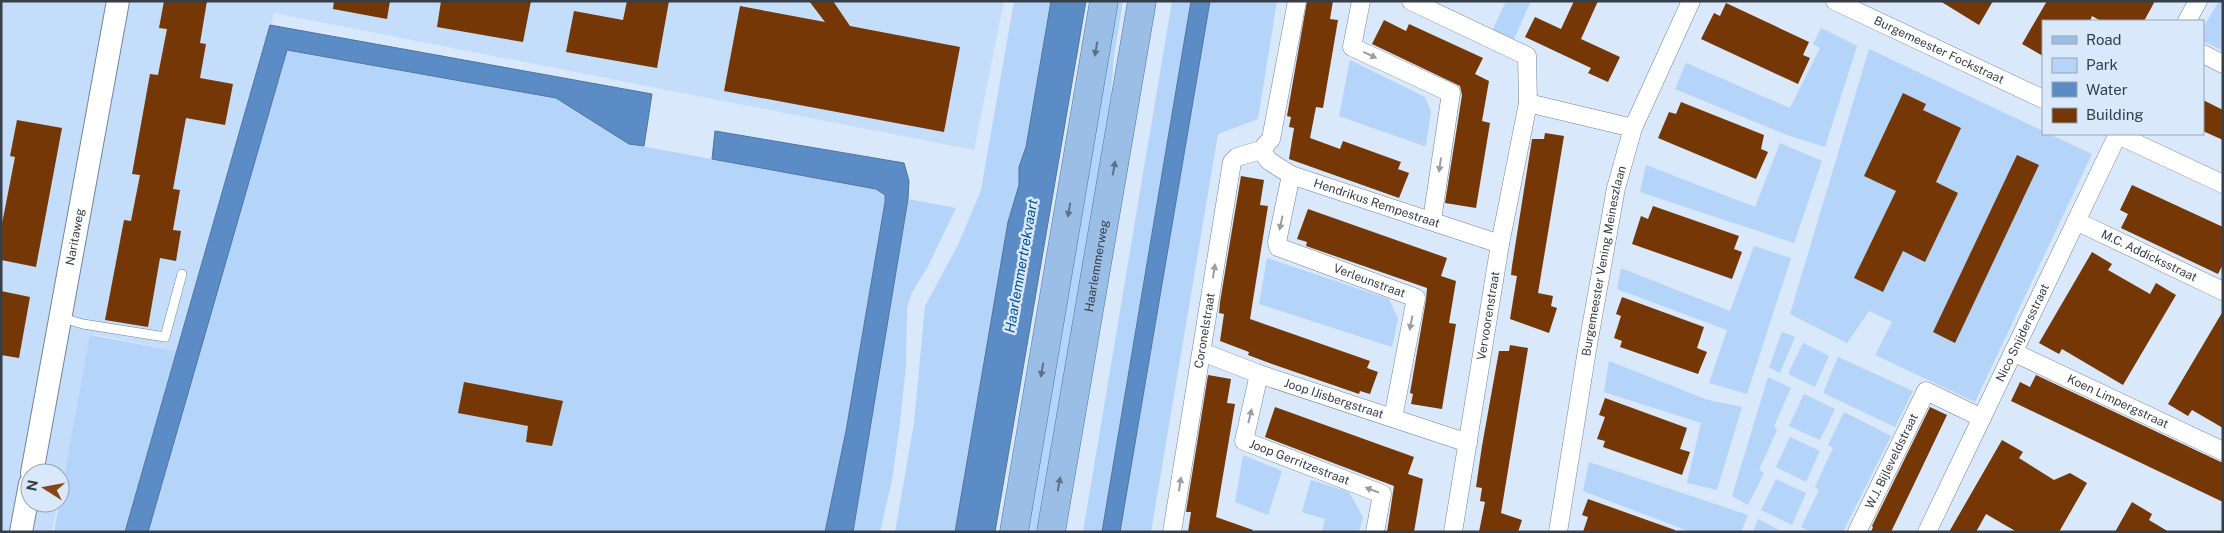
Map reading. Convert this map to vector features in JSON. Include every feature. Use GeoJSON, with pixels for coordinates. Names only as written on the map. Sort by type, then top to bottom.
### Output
{"type":"FeatureCollection","features":[{"type":"Feature","properties":{"kind":"main road"},"geometry":{"type":"LineString","coordinates":[[1014,532],[1104,1]]}},
{"type":"Feature","properties":{"kind":"main road","name":"Haarlemmerweg"},"geometry":{"type":"LineString","coordinates":[[1051,532],[1142,1]]}},
{"type":"Feature","properties":{"kind":"street","name":"Naritaweg"},"geometry":{"type":"LineString","coordinates":[[34,463],[118,1]]}},
{"type":"Feature","properties":{"kind":"street"},"geometry":{"type":"LineString","coordinates":[[1261,150],[1271,139],[1297,1]]}},
{"type":"Feature","properties":{"kind":"street"},"geometry":{"type":"LineString","coordinates":[[1361,1],[1352,47],[1451,93],[1432,220]]}},
{"type":"Feature","properties":{"kind":"street","name":"Vervoorenstraat"},"geometry":{"type":"LineString","coordinates":[[1410,1],[1527,56],[1528,102],[1500,244],[1454,532]]}},
{"type":"Feature","properties":{"kind":"street","name":"Burgemeester Vening Meineszlaan"},"geometry":{"type":"LineString","coordinates":[[1558,532],[1587,350],[1616,188],[1633,128],[1691,1]]}},
{"type":"Feature","properties":{"kind":"street","name":"Burgemeester Fockstraat"},"geometry":{"type":"LineString","coordinates":[[1835,1],[2042,99]]}},
{"type":"Feature","properties":{"kind":"street"},"geometry":{"type":"LineString","coordinates":[[2188,20],[2198,1]]}},
{"type":"Feature","properties":{"kind":"street"},"geometry":{"type":"LineString","coordinates":[[2204,54],[2223,64]]}},
{"type":"Feature","properties":{"kind":"street"},"geometry":{"type":"LineString","coordinates":[[1528,102],[1633,128]]}},
{"type":"Feature","properties":{"kind":"street","name":"Nico Snijdersstraat"},"geometry":{"type":"LineString","coordinates":[[1927,532],[2117,135]]}},
{"type":"Feature","properties":{"kind":"street"},"geometry":{"type":"LineString","coordinates":[[2119,135],[2223,184]]}},
{"type":"Feature","properties":{"kind":"street","name":"Hendrikus Rempestraat"},"geometry":{"type":"LineString","coordinates":[[1261,150],[1269,161],[1291,175],[1500,244]]}},
{"type":"Feature","properties":{"kind":"street","name":"Coronelstraat"},"geometry":{"type":"LineString","coordinates":[[1172,532],[1232,162],[1236,157],[1261,150]]}},
{"type":"Feature","properties":{"kind":"street","name":"Verleunstraat"},"geometry":{"type":"LineString","coordinates":[[1291,175],[1277,242],[1278,247],[1416,298],[1393,418]]}},
{"type":"Feature","properties":{"kind":"street","name":"M.C. Addicksstraat"},"geometry":{"type":"LineString","coordinates":[[2076,221],[2223,291]]}},
{"type":"Feature","properties":{"kind":"street","name":"Joop IJisbergstraat"},"geometry":{"type":"LineString","coordinates":[[1202,352],[1259,374],[1468,443]]}},
{"type":"Feature","properties":{"kind":"street","name":"Koen Limpergstraat"},"geometry":{"type":"LineString","coordinates":[[2013,352],[2223,452]]}},
{"type":"Feature","properties":{"kind":"street","name":"Joop Gerritzestraat"},"geometry":{"type":"LineString","coordinates":[[1259,374],[1244,441],[1382,494],[1375,532]]}},
{"type":"Feature","properties":{"kind":"street","name":"W.J. Bijleveldstraat"},"geometry":{"type":"LineString","coordinates":[[1857,532],[1926,391],[1982,418]]}},
{"type":"Feature","properties":{"kind":"street"},"geometry":{"type":"LineString","coordinates":[[21,532],[25,513]]}},
{"type":"Feature","properties":{"kind":"lane"},"geometry":{"type":"LineString","coordinates":[[61,318],[83,324],[165,336],[182,274]]}},
{"type":"Feature","properties":{"kind":"shaded area"},"geometry":{"type":"Polygon","coordinates":[[[1,1],[1004,1],[974,150],[274,13],[183,352],[93,334],[66,463],[20,463],[20,513],[56,513],[52,532],[1,532],[1,1]]]}},
{"type":"Feature","properties":{"kind":"green space"},"geometry":{"type":"Polygon","coordinates":[[[1014,1],[1051,1],[1026,147],[1019,167],[1019,185],[1008,222],[955,532],[895,532],[914,423],[925,306],[958,245],[981,190],[1014,1]]]}},
{"type":"Feature","properties":{"kind":"green space"},"geometry":{"type":"Polygon","coordinates":[[[1114,1],[1123,1],[1114,56],[1107,141],[1041,532],[1024,532],[1114,1]]]}},
{"type":"Feature","properties":{"kind":"green space"},"geometry":{"type":"Polygon","coordinates":[[[1172,1],[1191,1],[1102,532],[1083,532],[1172,1]]]}},
{"type":"Feature","properties":{"kind":"green space"},"geometry":{"type":"Polygon","coordinates":[[[1210,1],[1277,1],[1258,119],[1218,134],[1151,532],[1120,532],[1210,1]]]}},
{"type":"Feature","properties":{"kind":"green space"},"geometry":{"type":"Polygon","coordinates":[[[1506,1],[1531,1],[1513,41],[1492,31],[1506,1]]]}},
{"type":"Feature","properties":{"kind":"green space"},"geometry":{"type":"Polygon","coordinates":[[[2219,1],[2223,1],[2223,51],[2204,42],[2204,26],[2219,1]]]}},
{"type":"Feature","properties":{"kind":"green space"},"geometry":{"type":"Polygon","coordinates":[[[1821,28],[1857,46],[1825,147],[1784,134],[1675,89],[1686,63],[1790,108],[1820,48],[1813,44],[1821,28]]]}},
{"type":"Feature","properties":{"kind":"green space"},"geometry":{"type":"Polygon","coordinates":[[[288,48],[565,90],[629,144],[876,189],[883,192],[885,202],[831,532],[140,532],[288,48]]]}},
{"type":"Feature","properties":{"kind":"green space"},"geometry":{"type":"Polygon","coordinates":[[[1869,49],[2042,131],[2042,135],[2051,135],[2092,154],[1975,402],[1875,355],[1892,322],[1869,311],[1847,343],[1790,314],[1869,49]]]}},
{"type":"Feature","properties":{"kind":"green space"},"geometry":{"type":"Polygon","coordinates":[[[1350,60],[1425,97],[1431,112],[1426,145],[1424,146],[1339,116],[1350,60]]]}},
{"type":"Feature","properties":{"kind":"green space"},"geometry":{"type":"Polygon","coordinates":[[[1780,143],[1822,161],[1794,243],[1640,192],[1646,165],[1755,207],[1780,143]]]}},
{"type":"Feature","properties":{"kind":"green space"},"geometry":{"type":"Polygon","coordinates":[[[908,199],[956,208],[927,268],[911,294],[907,308],[906,365],[900,423],[892,480],[880,532],[853,532],[908,199]]]}},
{"type":"Feature","properties":{"kind":"green space"},"geometry":{"type":"Polygon","coordinates":[[[1754,246],[1791,258],[1747,394],[1709,383],[1727,330],[1617,289],[1621,268],[1730,311],[1754,246]]]}},
{"type":"Feature","properties":{"kind":"green space"},"geometry":{"type":"Polygon","coordinates":[[[1267,258],[1389,299],[1398,319],[1392,347],[1259,304],[1267,258]]]}},
{"type":"Feature","properties":{"kind":"green space"},"geometry":{"type":"Polygon","coordinates":[[[1782,332],[1795,337],[1780,373],[1769,367],[1782,332]]]}},
{"type":"Feature","properties":{"kind":"green space"},"geometry":{"type":"Polygon","coordinates":[[[90,335],[177,351],[125,532],[54,532],[57,513],[70,513],[70,463],[67,463],[90,335]]]}},
{"type":"Feature","properties":{"kind":"green space"},"geometry":{"type":"Polygon","coordinates":[[[1803,343],[1829,356],[1815,387],[1788,374],[1803,343]]]}},
{"type":"Feature","properties":{"kind":"green space"},"geometry":{"type":"Polygon","coordinates":[[[1838,357],[1913,391],[1895,427],[1823,393],[1838,357]]]}},
{"type":"Feature","properties":{"kind":"green space"},"geometry":{"type":"Polygon","coordinates":[[[1609,361],[1708,400],[1742,407],[1717,490],[1687,483],[1701,423],[1604,392],[1609,361]]]}},
{"type":"Feature","properties":{"kind":"green space"},"geometry":{"type":"Polygon","coordinates":[[[1768,377],[1791,388],[1774,426],[1777,430],[1759,470],[1764,473],[1748,505],[1732,496],[1768,377]]]}},
{"type":"Feature","properties":{"kind":"green space"},"geometry":{"type":"Polygon","coordinates":[[[1804,394],[1835,409],[1820,440],[1789,426],[1804,394]]]}},
{"type":"Feature","properties":{"kind":"green space"},"geometry":{"type":"Polygon","coordinates":[[[1844,412],[1891,436],[1843,532],[1811,532],[1801,527],[1819,490],[1815,487],[1833,448],[1828,445],[1844,412]]]}},
{"type":"Feature","properties":{"kind":"green space"},"geometry":{"type":"Polygon","coordinates":[[[1790,437],[1820,451],[1806,482],[1776,467],[1790,437]]]}},
{"type":"Feature","properties":{"kind":"green space"},"geometry":{"type":"Polygon","coordinates":[[[1243,455],[1282,471],[1268,515],[1235,502],[1243,455]]]}},
{"type":"Feature","properties":{"kind":"green space"},"geometry":{"type":"Polygon","coordinates":[[[1589,462],[1748,515],[1741,532],[1691,532],[1583,491],[1589,462]]]}},
{"type":"Feature","properties":{"kind":"green space"},"geometry":{"type":"Polygon","coordinates":[[[1776,479],[1806,493],[1792,525],[1761,510],[1776,479]]]}},
{"type":"Feature","properties":{"kind":"green space"},"geometry":{"type":"Polygon","coordinates":[[[1311,480],[1349,492],[1363,517],[1359,532],[1322,532],[1325,519],[1302,512],[1311,480]]]}},
{"type":"Feature","properties":{"kind":"green space"},"geometry":{"type":"Polygon","coordinates":[[[1758,519],[1783,532],[1753,532],[1758,519]]]}},
{"type":"Feature","properties":{"kind":"water","name":"Haarlemmertrekvaart"},"geometry":{"type":"Polygon","coordinates":[[[1051,1],[1086,1],[995,532],[955,532],[1008,222],[1019,185],[1019,167],[1026,147],[1051,1]]]}},
{"type":"Feature","properties":{"kind":"water"},"geometry":{"type":"Polygon","coordinates":[[[1191,1],[1210,1],[1120,532],[1102,532],[1191,1]]]}},
{"type":"Feature","properties":{"kind":"water"},"geometry":{"type":"Polygon","coordinates":[[[270,25],[652,94],[644,146],[629,144],[556,98],[287,50],[148,532],[125,532],[270,25]]]}},
{"type":"Feature","properties":{"kind":"water"},"geometry":{"type":"Polygon","coordinates":[[[715,131],[904,163],[909,181],[908,199],[853,532],[825,532],[846,431],[885,195],[876,189],[712,159],[715,131]]]}},
{"type":"Feature","properties":{"kind":"building"},"geometry":{"type":"Polygon","coordinates":[[[164,1],[207,1],[200,43],[206,44],[200,78],[233,84],[225,125],[186,118],[173,189],[180,190],[173,230],[181,231],[176,261],[160,258],[148,327],[105,320],[124,220],[131,221],[140,175],[132,174],[150,74],[158,75],[167,29],[159,28],[164,1]]]}},
{"type":"Feature","properties":{"kind":"building"},"geometry":{"type":"Polygon","coordinates":[[[334,1],[390,1],[387,19],[333,9],[334,1]]]}},
{"type":"Feature","properties":{"kind":"building"},"geometry":{"type":"Polygon","coordinates":[[[441,1],[531,1],[523,42],[437,27],[441,1]]]}},
{"type":"Feature","properties":{"kind":"building"},"geometry":{"type":"Polygon","coordinates":[[[627,1],[669,1],[657,68],[566,52],[574,11],[623,20],[627,1]]]}},
{"type":"Feature","properties":{"kind":"building"},"geometry":{"type":"Polygon","coordinates":[[[809,1],[833,1],[850,26],[960,47],[944,132],[724,91],[740,6],[825,22],[809,1]]]}},
{"type":"Feature","properties":{"kind":"building"},"geometry":{"type":"Polygon","coordinates":[[[1307,1],[1333,1],[1330,19],[1338,20],[1323,108],[1316,107],[1310,138],[1340,149],[1343,141],[1401,162],[1398,169],[1409,173],[1399,198],[1289,159],[1294,128],[1289,127],[1291,117],[1287,116],[1307,1]]]}},
{"type":"Feature","properties":{"kind":"building"},"geometry":{"type":"Polygon","coordinates":[[[1574,1],[1598,1],[1581,39],[1620,57],[1608,82],[1588,73],[1591,68],[1525,37],[1535,17],[1561,29],[1574,1]]]}},
{"type":"Feature","properties":{"kind":"building"},"geometry":{"type":"Polygon","coordinates":[[[1940,1],[1993,1],[1979,25],[1940,1]]]}},
{"type":"Feature","properties":{"kind":"building"},"geometry":{"type":"Polygon","coordinates":[[[2047,1],[2155,1],[2145,20],[2099,20],[2092,16],[2090,20],[2042,20],[2042,55],[2022,44],[2047,1]]]}},
{"type":"Feature","properties":{"kind":"building"},"geometry":{"type":"Polygon","coordinates":[[[1726,3],[1809,42],[1803,55],[1810,58],[1798,84],[1701,39],[1714,13],[1720,16],[1726,3]]]}},
{"type":"Feature","properties":{"kind":"building"},"geometry":{"type":"Polygon","coordinates":[[[1384,20],[1406,31],[1409,24],[1483,58],[1475,74],[1489,81],[1482,121],[1490,123],[1476,208],[1445,203],[1462,95],[1460,86],[1372,44],[1384,20]]]}},
{"type":"Feature","properties":{"kind":"building"},"geometry":{"type":"Polygon","coordinates":[[[1903,93],[1926,104],[1923,110],[1961,128],[1936,182],[1958,193],[1925,262],[1903,251],[1883,292],[1854,278],[1896,191],[1864,176],[1903,93]]]}},
{"type":"Feature","properties":{"kind":"building"},"geometry":{"type":"Polygon","coordinates":[[[2204,100],[2223,110],[2223,140],[2204,131],[2204,100]]]}},
{"type":"Feature","properties":{"kind":"building"},"geometry":{"type":"Polygon","coordinates":[[[1681,102],[1764,135],[1761,149],[1768,152],[1756,179],[1658,138],[1669,112],[1676,114],[1681,102]]]}},
{"type":"Feature","properties":{"kind":"building"},"geometry":{"type":"Polygon","coordinates":[[[17,120],[62,128],[36,267],[1,260],[1,229],[15,157],[10,156],[17,120]]]}},
{"type":"Feature","properties":{"kind":"building"},"geometry":{"type":"Polygon","coordinates":[[[1545,133],[1564,136],[1538,293],[1553,296],[1551,306],[1557,308],[1549,333],[1510,319],[1517,276],[1511,275],[1512,266],[1532,139],[1544,139],[1545,133]]]}},
{"type":"Feature","properties":{"kind":"building"},"geometry":{"type":"Polygon","coordinates":[[[2017,155],[2039,165],[1955,343],[1933,332],[2017,155]]]}},
{"type":"Feature","properties":{"kind":"building"},"geometry":{"type":"Polygon","coordinates":[[[1241,176],[1264,180],[1260,205],[1268,206],[1250,319],[1370,361],[1367,368],[1378,372],[1370,394],[1360,391],[1359,394],[1272,364],[1248,355],[1249,352],[1220,341],[1224,314],[1219,313],[1220,302],[1241,176]]]}},
{"type":"Feature","properties":{"kind":"building"},"geometry":{"type":"Polygon","coordinates":[[[2132,185],[2223,227],[2223,264],[2218,274],[2121,228],[2128,214],[2120,210],[2132,185]]]}},
{"type":"Feature","properties":{"kind":"building"},"geometry":{"type":"Polygon","coordinates":[[[1653,206],[1739,236],[1734,249],[1742,252],[1732,279],[1632,244],[1641,216],[1648,219],[1653,206]]]}},
{"type":"Feature","properties":{"kind":"building"},"geometry":{"type":"Polygon","coordinates":[[[1308,209],[1447,258],[1441,276],[1456,281],[1449,323],[1456,324],[1442,409],[1411,404],[1413,394],[1410,393],[1427,288],[1306,246],[1307,242],[1297,239],[1308,209]]]}},
{"type":"Feature","properties":{"kind":"building"},"geometry":{"type":"Polygon","coordinates":[[[2092,252],[2112,264],[2108,270],[2150,294],[2156,283],[2176,295],[2123,385],[2062,349],[2059,354],[2039,343],[2092,252]]]}},
{"type":"Feature","properties":{"kind":"building"},"geometry":{"type":"Polygon","coordinates":[[[1,291],[30,297],[19,358],[1,355],[1,291]]]}},
{"type":"Feature","properties":{"kind":"building"},"geometry":{"type":"Polygon","coordinates":[[[1622,297],[1704,327],[1697,348],[1707,352],[1698,374],[1620,347],[1622,341],[1614,338],[1621,316],[1616,314],[1622,297]]]}},
{"type":"Feature","properties":{"kind":"building"},"geometry":{"type":"Polygon","coordinates":[[[2223,311],[2223,428],[2192,410],[2188,416],[2168,404],[2223,311]]]}},
{"type":"Feature","properties":{"kind":"building"},"geometry":{"type":"Polygon","coordinates":[[[1510,345],[1528,348],[1501,513],[1522,520],[1518,532],[1479,532],[1485,502],[1480,501],[1482,488],[1476,487],[1482,446],[1499,351],[1509,351],[1510,345]]]}},
{"type":"Feature","properties":{"kind":"building"},"geometry":{"type":"Polygon","coordinates":[[[1208,375],[1231,379],[1227,403],[1235,404],[1216,517],[1253,530],[1252,532],[1188,532],[1191,512],[1186,512],[1208,375]]]}},
{"type":"Feature","properties":{"kind":"building"},"geometry":{"type":"Polygon","coordinates":[[[2036,375],[2223,463],[2223,502],[2011,401],[2020,382],[2030,387],[2036,375]]]}},
{"type":"Feature","properties":{"kind":"building"},"geometry":{"type":"Polygon","coordinates":[[[464,382],[563,401],[552,446],[526,442],[528,426],[458,413],[464,382]]]}},
{"type":"Feature","properties":{"kind":"building"},"geometry":{"type":"Polygon","coordinates":[[[1605,398],[1687,428],[1680,449],[1690,452],[1682,475],[1603,447],[1605,441],[1597,439],[1605,417],[1599,415],[1605,398]]]}},
{"type":"Feature","properties":{"kind":"building"},"geometry":{"type":"Polygon","coordinates":[[[1275,407],[1414,457],[1408,474],[1423,479],[1414,532],[1387,532],[1394,486],[1265,437],[1275,407]]]}},
{"type":"Feature","properties":{"kind":"building"},"geometry":{"type":"Polygon","coordinates":[[[1930,407],[1947,415],[1891,532],[1871,532],[1872,526],[1930,407]]]}},
{"type":"Feature","properties":{"kind":"building"},"geometry":{"type":"Polygon","coordinates":[[[2002,440],[2023,452],[2019,458],[2054,480],[2070,473],[2087,483],[2059,532],[2017,532],[1986,514],[1976,532],[1949,532],[2002,440]]]}},
{"type":"Feature","properties":{"kind":"building"},"geometry":{"type":"Polygon","coordinates":[[[1588,499],[1675,530],[1675,532],[1583,532],[1588,517],[1582,515],[1588,499]]]}},
{"type":"Feature","properties":{"kind":"building"},"geometry":{"type":"Polygon","coordinates":[[[2132,502],[2152,514],[2149,520],[2169,532],[2115,532],[2132,502]]]}}]}
